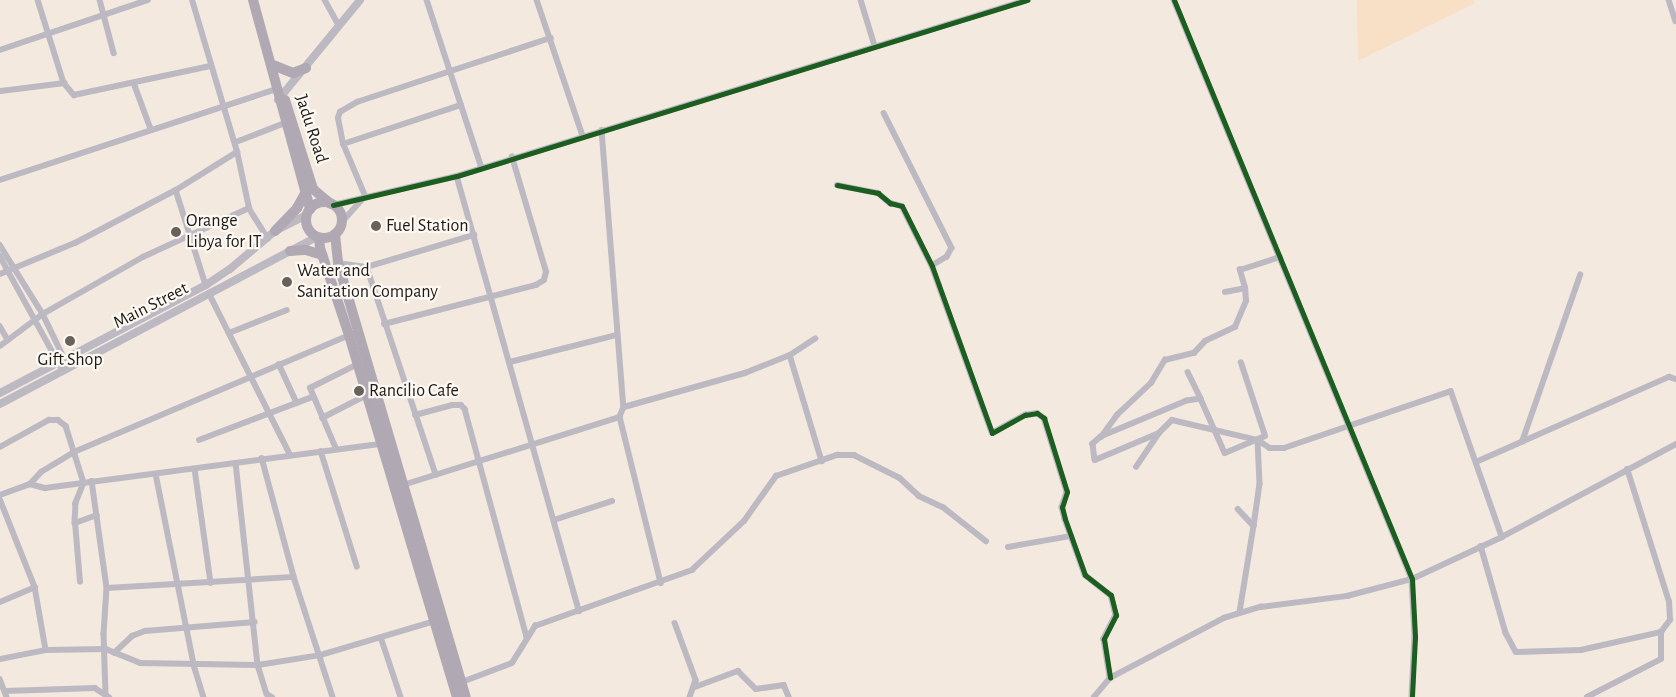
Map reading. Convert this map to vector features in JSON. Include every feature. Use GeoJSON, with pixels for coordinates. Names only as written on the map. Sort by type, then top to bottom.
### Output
{"type":"FeatureCollection","features":[{"type":"Feature","properties":{"kind":"highway","name":"Jadu Road"},"geometry":{"type":"LineString","coordinates":[[253,0],[271,61],[285,123],[306,192],[308,212]]}},
{"type":"Feature","properties":{"kind":"highway"},"geometry":{"type":"LineString","coordinates":[[271,61],[285,72],[306,68]]}},
{"type":"Feature","properties":{"kind":"highway","name":"Jadu Road"},"geometry":{"type":"LineString","coordinates":[[279,95],[314,189],[332,204]]}},
{"type":"Feature","properties":{"kind":"highway"},"geometry":{"type":"LineString","coordinates":[[271,235],[293,213],[306,192]]}},
{"type":"Feature","properties":{"kind":"highway"},"geometry":{"type":"LineString","coordinates":[[457,697],[435,621],[399,487],[338,263],[335,234],[341,223],[341,215],[332,204],[321,202],[308,212],[307,228],[318,237],[381,444],[399,487],[466,697]]}},
{"type":"Feature","properties":{"kind":"highway"},"geometry":{"type":"LineString","coordinates":[[318,237],[335,234]]}},
{"type":"Feature","properties":{"kind":"highway"},"geometry":{"type":"LineString","coordinates":[[290,251],[306,250],[322,254]]}},
{"type":"Feature","properties":{"kind":"street"},"geometry":{"type":"LineString","coordinates":[[38,0],[64,83],[71,92],[79,96],[210,66]]}},
{"type":"Feature","properties":{"kind":"street"},"geometry":{"type":"LineString","coordinates":[[100,0],[114,53]]}},
{"type":"Feature","properties":{"kind":"street"},"geometry":{"type":"LineString","coordinates":[[0,50],[104,13],[148,0]]}},
{"type":"Feature","properties":{"kind":"street"},"geometry":{"type":"LineString","coordinates":[[192,0],[222,105],[236,142],[249,208],[271,235]]}},
{"type":"Feature","properties":{"kind":"street"},"geometry":{"type":"LineString","coordinates":[[325,0],[340,25]]}},
{"type":"Feature","properties":{"kind":"street"},"geometry":{"type":"LineString","coordinates":[[0,180],[222,105],[279,95],[306,68],[360,0]]}},
{"type":"Feature","properties":{"kind":"street"},"geometry":{"type":"LineString","coordinates":[[427,0],[482,168]]}},
{"type":"Feature","properties":{"kind":"street"},"geometry":{"type":"LineString","coordinates":[[537,0],[583,136]]}},
{"type":"Feature","properties":{"kind":"street"},"geometry":{"type":"LineString","coordinates":[[861,0],[875,46]]}},
{"type":"Feature","properties":{"kind":"street"},"geometry":{"type":"LineString","coordinates":[[332,204],[457,176],[512,157],[1027,0]]}},
{"type":"Feature","properties":{"kind":"street"},"geometry":{"type":"LineString","coordinates":[[1174,0],[1280,257],[1347,426],[1412,579],[1415,637],[1412,697]]}},
{"type":"Feature","properties":{"kind":"street"},"geometry":{"type":"LineString","coordinates":[[1669,0],[1676,21]]}},
{"type":"Feature","properties":{"kind":"street"},"geometry":{"type":"LineString","coordinates":[[365,196],[343,144],[338,118],[347,107],[551,38]]}},
{"type":"Feature","properties":{"kind":"street"},"geometry":{"type":"LineString","coordinates":[[1,91],[64,83]]}},
{"type":"Feature","properties":{"kind":"street"},"geometry":{"type":"LineString","coordinates":[[134,83],[151,129]]}},
{"type":"Feature","properties":{"kind":"street"},"geometry":{"type":"LineString","coordinates":[[343,144],[461,106]]}},
{"type":"Feature","properties":{"kind":"street"},"geometry":{"type":"LineString","coordinates":[[884,113],[952,248],[947,257],[932,266]]}},
{"type":"Feature","properties":{"kind":"street"},"geometry":{"type":"LineString","coordinates":[[236,142],[285,123]]}},
{"type":"Feature","properties":{"kind":"street"},"geometry":{"type":"LineString","coordinates":[[602,130],[624,407],[620,417],[661,583]]}},
{"type":"Feature","properties":{"kind":"street"},"geometry":{"type":"LineString","coordinates":[[0,274],[75,243],[176,190],[237,152]]}},
{"type":"Feature","properties":{"kind":"street"},"geometry":{"type":"LineString","coordinates":[[384,324],[536,284],[544,280],[546,272],[512,157]]}},
{"type":"Feature","properties":{"kind":"street"},"geometry":{"type":"LineString","coordinates":[[457,176],[579,611]]}},
{"type":"Feature","properties":{"kind":"street"},"geometry":{"type":"LineString","coordinates":[[837,186],[878,193],[890,203],[902,206],[932,266],[992,433],[1025,415],[1037,413],[1044,418],[1067,492],[1062,507],[1085,576],[1110,595],[1116,615],[1104,639],[1110,678]]}},
{"type":"Feature","properties":{"kind":"street"},"geometry":{"type":"LineString","coordinates":[[176,190],[192,234],[206,285]]}},
{"type":"Feature","properties":{"kind":"street"},"geometry":{"type":"LineString","coordinates":[[341,223],[365,196]]}},
{"type":"Feature","properties":{"kind":"street"},"geometry":{"type":"LineString","coordinates":[[0,346],[43,314],[143,257],[249,208]]}},
{"type":"Feature","properties":{"kind":"street","name":"Main Street"},"geometry":{"type":"LineString","coordinates":[[0,404],[63,364],[206,285],[271,235],[308,212]]}},
{"type":"Feature","properties":{"kind":"street"},"geometry":{"type":"LineString","coordinates":[[338,263],[368,267],[474,235]]}},
{"type":"Feature","properties":{"kind":"street","name":"Main Street"},"geometry":{"type":"LineString","coordinates":[[0,393],[209,293],[318,237]]}},
{"type":"Feature","properties":{"kind":"street"},"geometry":{"type":"LineString","coordinates":[[0,245],[37,320],[63,364]]}},
{"type":"Feature","properties":{"kind":"street"},"geometry":{"type":"LineString","coordinates":[[0,256],[43,314],[63,364]]}},
{"type":"Feature","properties":{"kind":"street"},"geometry":{"type":"LineString","coordinates":[[1159,433],[1095,460],[1093,444],[1101,437],[1117,415],[1151,382],[1165,360],[1194,353],[1205,340],[1236,326],[1246,301],[1240,270],[1280,257]]}},
{"type":"Feature","properties":{"kind":"street"},"geometry":{"type":"LineString","coordinates":[[368,267],[384,324],[436,475]]}},
{"type":"Feature","properties":{"kind":"street"},"geometry":{"type":"LineString","coordinates":[[1522,442],[1580,275]]}},
{"type":"Feature","properties":{"kind":"street"},"geometry":{"type":"LineString","coordinates":[[1225,292],[1244,288]]}},
{"type":"Feature","properties":{"kind":"street"},"geometry":{"type":"LineString","coordinates":[[209,293],[290,454]]}},
{"type":"Feature","properties":{"kind":"street"},"geometry":{"type":"LineString","coordinates":[[229,333],[287,310]]}},
{"type":"Feature","properties":{"kind":"street"},"geometry":{"type":"LineString","coordinates":[[0,326],[8,340]]}},
{"type":"Feature","properties":{"kind":"street"},"geometry":{"type":"LineString","coordinates":[[0,495],[30,484],[41,472],[74,452],[349,335]]}},
{"type":"Feature","properties":{"kind":"street"},"geometry":{"type":"LineString","coordinates":[[510,362],[618,335]]}},
{"type":"Feature","properties":{"kind":"street"},"geometry":{"type":"LineString","coordinates":[[624,407],[706,386],[790,354],[815,339]]}},
{"type":"Feature","properties":{"kind":"street"},"geometry":{"type":"LineString","coordinates":[[790,354],[822,460]]}},
{"type":"Feature","properties":{"kind":"street"},"geometry":{"type":"LineString","coordinates":[[1188,372],[1225,453],[1265,436],[1241,363]]}},
{"type":"Feature","properties":{"kind":"street"},"geometry":{"type":"LineString","coordinates":[[279,364],[297,403]]}},
{"type":"Feature","properties":{"kind":"street"},"geometry":{"type":"LineString","coordinates":[[336,449],[310,392],[313,385],[358,364]]}},
{"type":"Feature","properties":{"kind":"street"},"geometry":{"type":"LineString","coordinates":[[1476,462],[1669,377],[1676,379]]}},
{"type":"Feature","properties":{"kind":"street"},"geometry":{"type":"LineString","coordinates":[[1136,467],[1159,433],[1172,420],[1258,440],[1270,448],[1284,448],[1449,390],[1502,537]]}},
{"type":"Feature","properties":{"kind":"street"},"geometry":{"type":"LineString","coordinates":[[322,418],[367,396]]}},
{"type":"Feature","properties":{"kind":"street"},"geometry":{"type":"LineString","coordinates":[[199,440],[312,397]]}},
{"type":"Feature","properties":{"kind":"street"},"geometry":{"type":"LineString","coordinates":[[1101,437],[1187,401],[1201,400]]}},
{"type":"Feature","properties":{"kind":"street"},"geometry":{"type":"LineString","coordinates":[[416,415],[460,405],[480,461],[495,530],[527,637]]}},
{"type":"Feature","properties":{"kind":"street"},"geometry":{"type":"LineString","coordinates":[[399,487],[620,417]]}},
{"type":"Feature","properties":{"kind":"street"},"geometry":{"type":"LineString","coordinates":[[0,447],[49,420],[58,420],[66,426],[84,482],[76,503],[75,523],[80,582]]}},
{"type":"Feature","properties":{"kind":"street"},"geometry":{"type":"LineString","coordinates":[[1240,612],[1246,591],[1260,484],[1258,440]]}},
{"type":"Feature","properties":{"kind":"street"},"geometry":{"type":"LineString","coordinates":[[30,484],[45,488],[290,454],[381,444]]}},
{"type":"Feature","properties":{"kind":"street"},"geometry":{"type":"LineString","coordinates":[[1094,697],[1110,678],[1211,624],[1240,612],[1347,596],[1412,579],[1502,537],[1676,444]]}},
{"type":"Feature","properties":{"kind":"street"},"geometry":{"type":"LineString","coordinates":[[322,451],[357,566]]}},
{"type":"Feature","properties":{"kind":"street"},"geometry":{"type":"LineString","coordinates":[[462,682],[512,663],[535,626],[661,583],[701,564],[744,521],[776,476],[822,460],[845,454],[854,455],[900,478],[919,496],[943,507],[986,541]]}},
{"type":"Feature","properties":{"kind":"street"},"geometry":{"type":"LineString","coordinates":[[262,458],[294,577],[321,655],[333,697]]}},
{"type":"Feature","properties":{"kind":"street"},"geometry":{"type":"LineString","coordinates":[[236,463],[255,622],[258,665],[267,694],[272,697]]}},
{"type":"Feature","properties":{"kind":"street"},"geometry":{"type":"LineString","coordinates":[[196,468],[211,583]]}},
{"type":"Feature","properties":{"kind":"street"},"geometry":{"type":"LineString","coordinates":[[1587,697],[1660,659],[1661,632],[1670,620],[1669,602],[1627,469]]}},
{"type":"Feature","properties":{"kind":"street"},"geometry":{"type":"LineString","coordinates":[[156,474],[194,665],[204,697]]}},
{"type":"Feature","properties":{"kind":"street"},"geometry":{"type":"LineString","coordinates":[[0,680],[6,694],[82,687],[108,695],[104,634],[107,588],[92,481]]}},
{"type":"Feature","properties":{"kind":"street"},"geometry":{"type":"LineString","coordinates":[[0,501],[35,587],[46,650]]}},
{"type":"Feature","properties":{"kind":"street"},"geometry":{"type":"LineString","coordinates":[[554,520],[612,501]]}},
{"type":"Feature","properties":{"kind":"street"},"geometry":{"type":"LineString","coordinates":[[1238,509],[1254,526]]}},
{"type":"Feature","properties":{"kind":"street"},"geometry":{"type":"LineString","coordinates":[[75,523],[97,515]]}},
{"type":"Feature","properties":{"kind":"street"},"geometry":{"type":"LineString","coordinates":[[1008,547],[1071,536]]}},
{"type":"Feature","properties":{"kind":"street"},"geometry":{"type":"LineString","coordinates":[[1481,546],[1506,634],[1516,652],[1581,650],[1661,632]]}},
{"type":"Feature","properties":{"kind":"street"},"geometry":{"type":"LineString","coordinates":[[107,588],[294,577]]}},
{"type":"Feature","properties":{"kind":"street"},"geometry":{"type":"LineString","coordinates":[[0,602],[35,587]]}},
{"type":"Feature","properties":{"kind":"street"},"geometry":{"type":"LineString","coordinates":[[0,659],[46,650],[106,649],[140,663],[258,665],[321,655],[435,621]]}},
{"type":"Feature","properties":{"kind":"street"},"geometry":{"type":"LineString","coordinates":[[114,653],[140,632],[255,622]]}},
{"type":"Feature","properties":{"kind":"street"},"geometry":{"type":"LineString","coordinates":[[675,623],[690,661],[696,686]]}},
{"type":"Feature","properties":{"kind":"street"},"geometry":{"type":"LineString","coordinates":[[381,637],[401,697]]}},
{"type":"Feature","properties":{"kind":"street"},"geometry":{"type":"LineString","coordinates":[[690,697],[696,686],[738,671],[756,689],[781,684],[789,697]]}},
{"type":"Feature","properties":{"kind":"shaded area"},"geometry":{"type":"Polygon","coordinates":[[[1357,0],[1473,0],[1475,3],[1358,61],[1357,0]]]}},
{"type":"Feature","properties":{"kind":"cycle path"},"geometry":{"type":"LineString","coordinates":[[333,205],[457,176],[1027,0]]}},
{"type":"Feature","properties":{"kind":"cycle path"},"geometry":{"type":"LineString","coordinates":[[1174,0],[1412,579],[1415,637],[1412,697]]}},
{"type":"Feature","properties":{"kind":"cycle path"},"geometry":{"type":"LineString","coordinates":[[837,185],[878,193],[890,203],[902,206],[932,266],[992,433],[1025,415],[1037,413],[1044,418],[1067,492],[1062,507],[1065,519],[1085,575],[1111,595],[1116,615],[1104,639],[1110,678]]}},
{"type":"Feature","properties":{"kind":"place","name":"Fuel Station"},"geometry":{"type":"Point","coordinates":[376,226]}},
{"type":"Feature","properties":{"kind":"place","name":"Orange Libya for IT"},"geometry":{"type":"Point","coordinates":[176,232]}},
{"type":"Feature","properties":{"kind":"place","name":"Water and Sanitation Company"},"geometry":{"type":"Point","coordinates":[287,282]}},
{"type":"Feature","properties":{"kind":"place","name":"Gift Shop"},"geometry":{"type":"Point","coordinates":[70,341]}},
{"type":"Feature","properties":{"kind":"place","name":"Rancilio Cafe"},"geometry":{"type":"Point","coordinates":[359,391]}}]}
